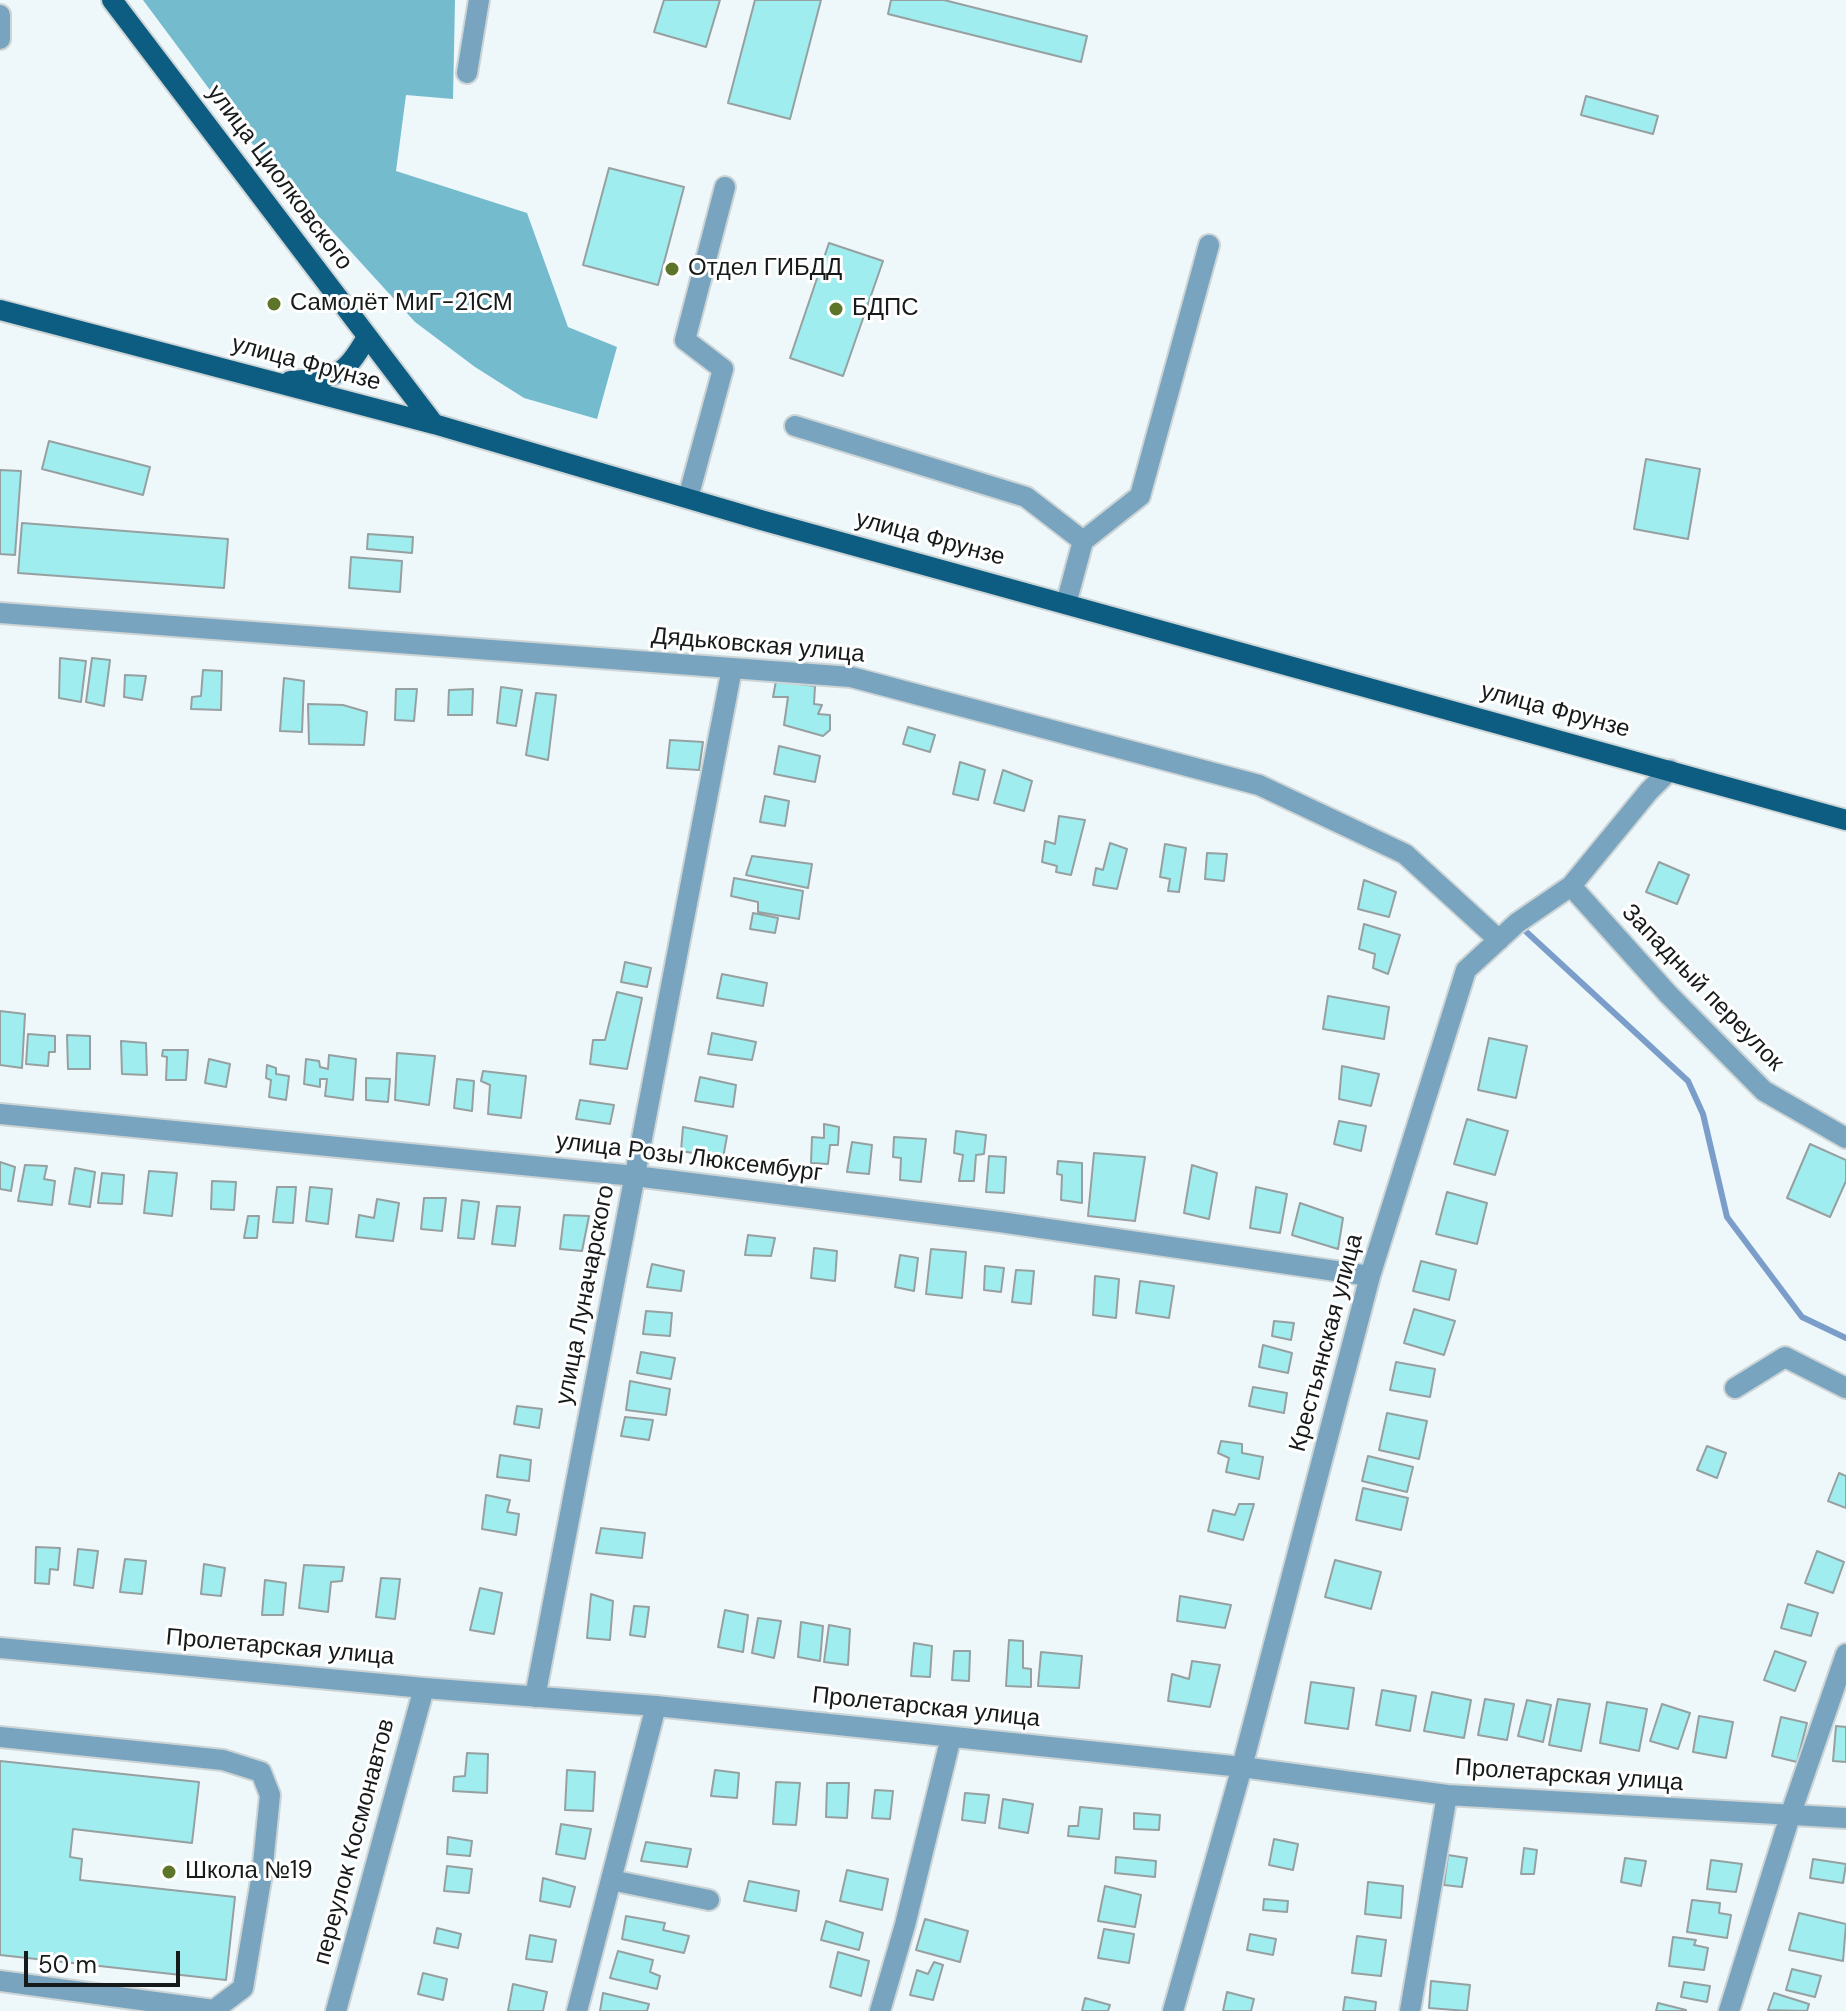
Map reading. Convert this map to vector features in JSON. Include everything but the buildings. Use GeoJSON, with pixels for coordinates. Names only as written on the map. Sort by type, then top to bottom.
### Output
{"type":"FeatureCollection","features":[{"type":"Feature","properties":{"kind":"main road","name":"улица Циолковского"},"geometry":{"type":"LineString","coordinates":[[112,0],[434,424]]}},
{"type":"Feature","properties":{"kind":"main road","name":"улица Фрунзе"},"geometry":{"type":"LineString","coordinates":[[0,310],[434,424],[688,498],[1846,820]]}},
{"type":"Feature","properties":{"kind":"main road"},"geometry":{"type":"LineString","coordinates":[[270,382],[339,374],[352,363],[367,337]]}},
{"type":"Feature","properties":{"kind":"street"},"geometry":{"type":"LineString","coordinates":[[467,73],[479,0]]}},
{"type":"Feature","properties":{"kind":"street"},"geometry":{"type":"LineString","coordinates":[[0,15],[0,39]]}},
{"type":"Feature","properties":{"kind":"street"},"geometry":{"type":"LineString","coordinates":[[688,498],[723,369],[685,340],[725,187]]}},
{"type":"Feature","properties":{"kind":"street"},"geometry":{"type":"LineString","coordinates":[[1066,604],[1083,541],[1140,496],[1209,245]]}},
{"type":"Feature","properties":{"kind":"street"},"geometry":{"type":"LineString","coordinates":[[795,426],[1026,497],[1083,541]]}},
{"type":"Feature","properties":{"kind":"street","name":"Дядьковская улица"},"geometry":{"type":"LineString","coordinates":[[0,613],[851,677],[1259,785],[1405,854],[1499,940]]}},
{"type":"Feature","properties":{"kind":"street","name":"улица Луначарского"},"geometry":{"type":"LineString","coordinates":[[535,1697],[732,668]]}},
{"type":"Feature","properties":{"kind":"street","name":"Крестьянская улица"},"geometry":{"type":"LineString","coordinates":[[1173,2011],[1242,1767],[1370,1276],[1466,970],[1517,923],[1571,886],[1670,770]]}},
{"type":"Feature","properties":{"kind":"street","name":"Западный переулок"},"geometry":{"type":"LineString","coordinates":[[1571,886],[1668,994],[1755,1083],[1804,1116],[1846,1138]]}},
{"type":"Feature","properties":{"kind":"street","name":"улица Розы Люксембург"},"geometry":{"type":"LineString","coordinates":[[0,1114],[635,1176],[1000,1222],[1370,1276]]}},
{"type":"Feature","properties":{"kind":"street"},"geometry":{"type":"LineString","coordinates":[[1735,1388],[1785,1357],[1846,1388]]}},
{"type":"Feature","properties":{"kind":"street","name":"Пролетарская улица"},"geometry":{"type":"LineString","coordinates":[[0,1648],[424,1688],[656,1706],[1242,1767],[1447,1795],[1846,1818]]}},
{"type":"Feature","properties":{"kind":"street"},"geometry":{"type":"LineString","coordinates":[[1729,2011],[1790,1816],[1846,1654]]}},
{"type":"Feature","properties":{"kind":"street","name":"переулок Космонавтов"},"geometry":{"type":"LineString","coordinates":[[336,2011],[424,1688]]}},
{"type":"Feature","properties":{"kind":"street"},"geometry":{"type":"LineString","coordinates":[[577,2011],[656,1706]]}},
{"type":"Feature","properties":{"kind":"street"},"geometry":{"type":"LineString","coordinates":[[0,1737],[223,1760],[261,1772],[270,1795],[262,1874],[243,1988],[214,2010],[0,1981]]}},
{"type":"Feature","properties":{"kind":"street"},"geometry":{"type":"LineString","coordinates":[[880,2011],[905,1925],[951,1737]]}},
{"type":"Feature","properties":{"kind":"street"},"geometry":{"type":"LineString","coordinates":[[1410,2011],[1447,1795]]}},
{"type":"Feature","properties":{"kind":"street"},"geometry":{"type":"LineString","coordinates":[[611,1880],[709,1900]]}},
{"type":"Feature","properties":{"kind":"shaded area"},"geometry":{"type":"Polygon","coordinates":[[[143,0],[455,0],[453,99],[406,95],[396,171],[527,213],[568,327],[617,347],[597,419],[524,398],[475,367],[415,322],[239,129],[143,0]]]}},
{"type":"Feature","properties":{"kind":"waterway"},"geometry":{"type":"LineString","coordinates":[[1520,926],[1688,1081],[1703,1114],[1727,1217],[1802,1317],[1846,1338]]}},
{"type":"Feature","properties":{"kind":"place","name":"Отдел ГИБДД"},"geometry":{"type":"Point","coordinates":[672,269]}},
{"type":"Feature","properties":{"kind":"place","name":"Самолёт МиГ-21СМ"},"geometry":{"type":"Point","coordinates":[274,304]}},
{"type":"Feature","properties":{"kind":"place","name":"БДПС"},"geometry":{"type":"Point","coordinates":[836,309]}},
{"type":"Feature","properties":{"kind":"place","name":"Школа №19"},"geometry":{"type":"Point","coordinates":[169,1872]}}]}
